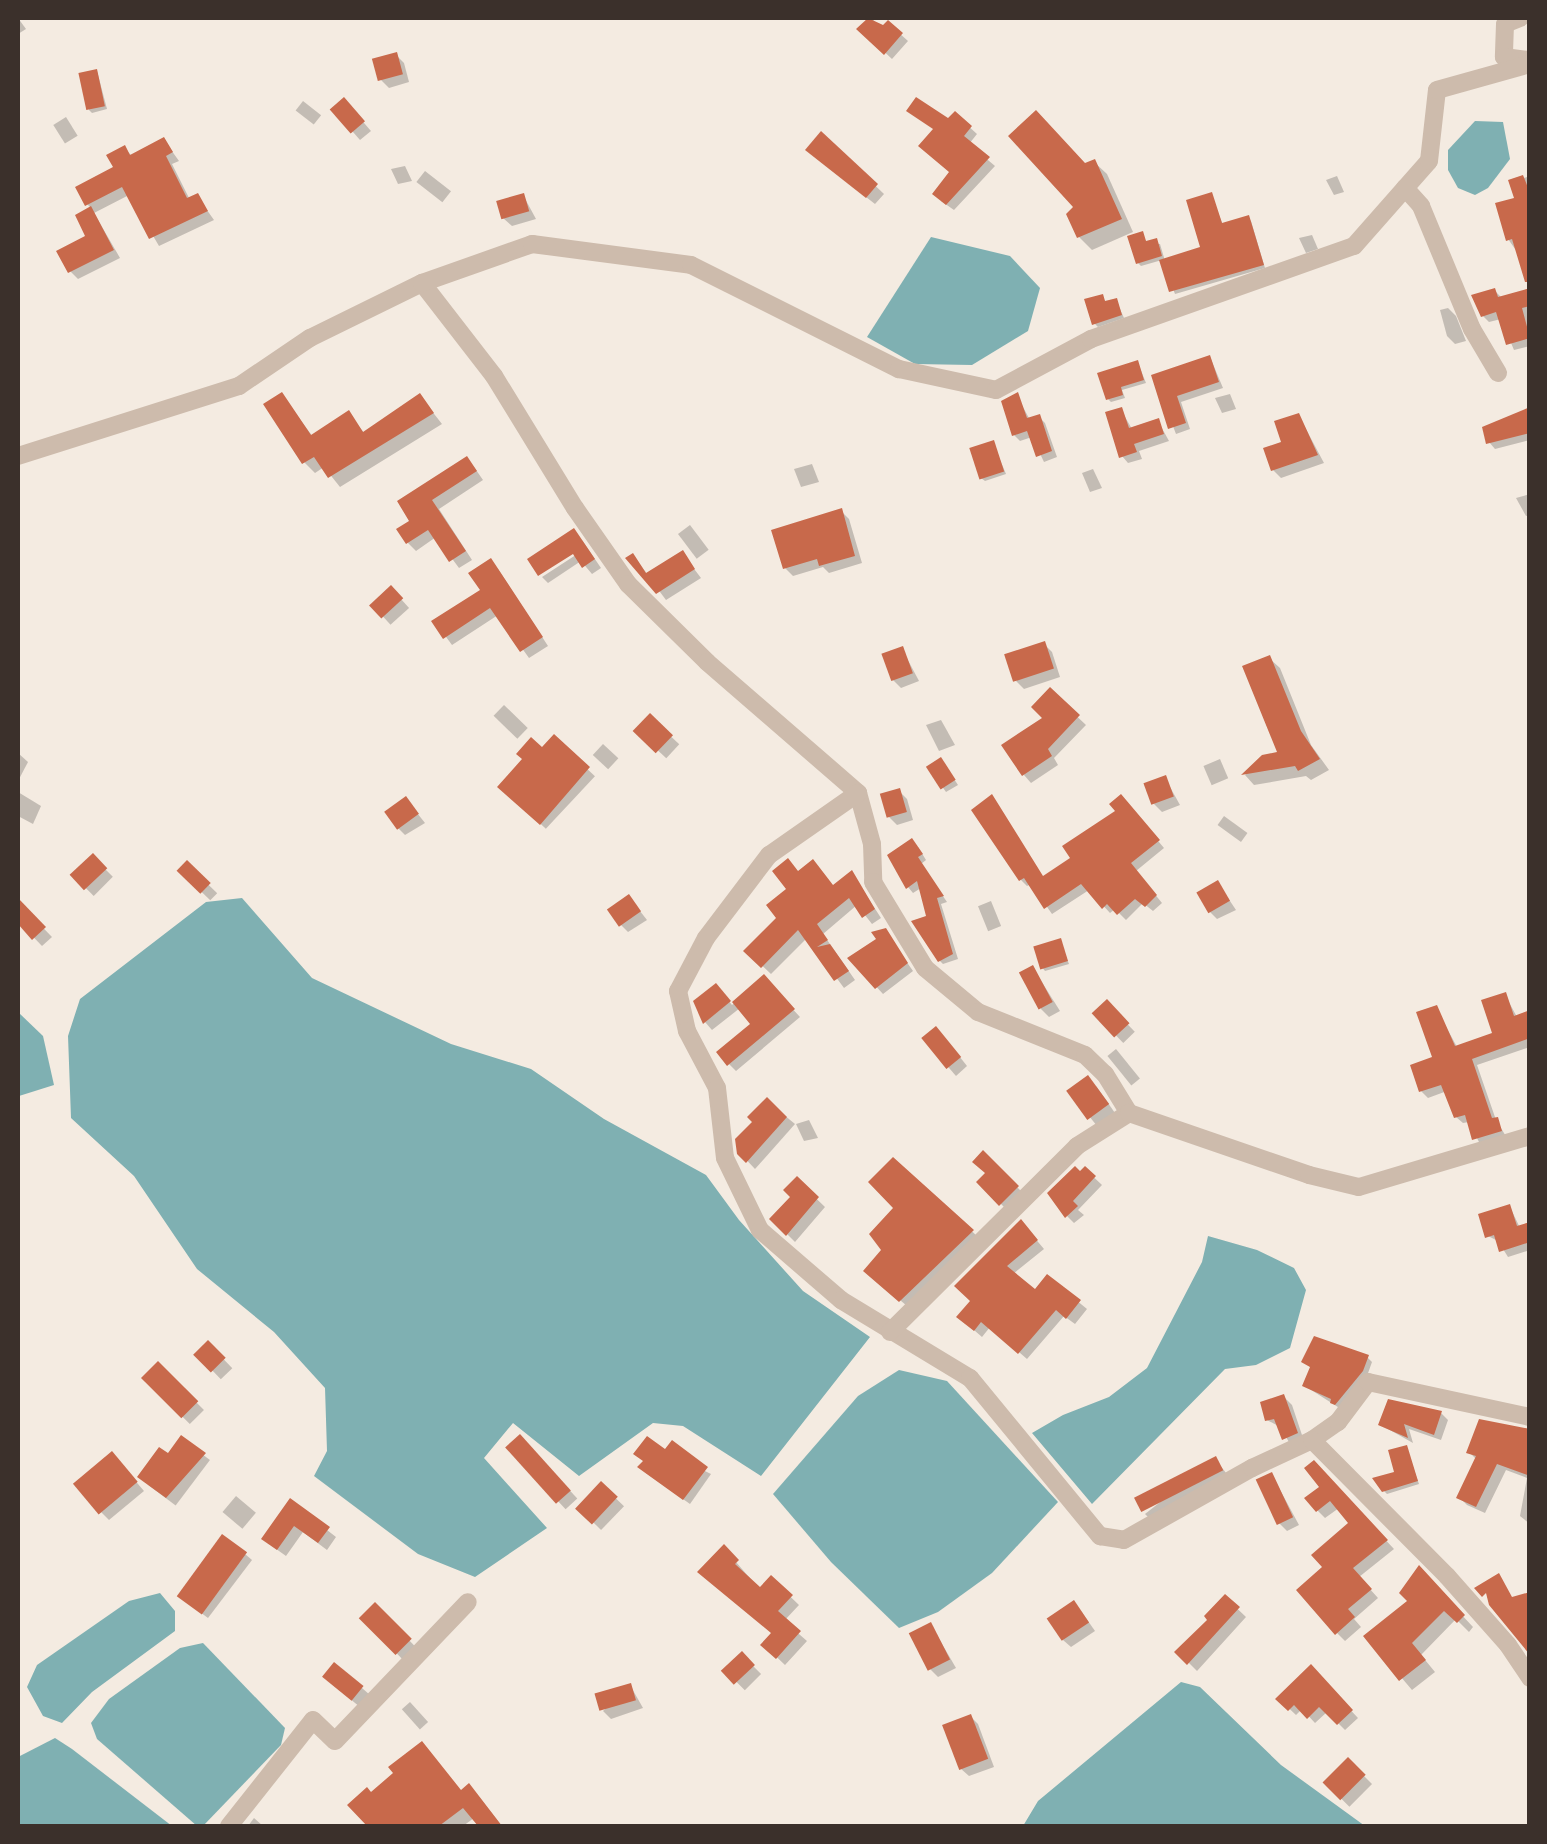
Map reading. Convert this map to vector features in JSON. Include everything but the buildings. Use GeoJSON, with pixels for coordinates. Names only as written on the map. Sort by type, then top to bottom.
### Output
{"type":"FeatureCollection","features":[{"type":"Feature","properties":{"kind":"street"},"geometry":{"type":"LineString","coordinates":[[1509,20],[1504,57],[1530,62]]}},
{"type":"Feature","properties":{"kind":"street"},"geometry":{"type":"LineString","coordinates":[[18,456],[238,386],[310,338],[422,283],[532,244],[692,265],[899,369],[996,390],[1090,339],[1180,311],[1354,246],[1429,160],[1437,90],[1530,62]]}},
{"type":"Feature","properties":{"kind":"street"},"geometry":{"type":"LineString","coordinates":[[1405,188],[1421,206],[1472,328],[1498,373]]}},
{"type":"Feature","properties":{"kind":"street"},"geometry":{"type":"LineString","coordinates":[[422,283],[494,376],[575,508],[628,584],[707,662],[858,793],[872,844],[873,882],[924,968],[978,1012],[1085,1055],[1105,1074],[1129,1113],[1358,1188],[1530,1136]]}},
{"type":"Feature","properties":{"kind":"street"},"geometry":{"type":"LineString","coordinates":[[858,793],[769,855],[706,938],[678,990],[687,1030],[718,1088],[725,1158],[760,1230],[841,1300],[970,1378],[1100,1536],[1124,1540],[1252,1468],[1312,1440],[1338,1422],[1368,1382],[1530,1418]]}},
{"type":"Feature","properties":{"kind":"street"},"geometry":{"type":"LineString","coordinates":[[890,1332],[1076,1146],[1129,1113]]}},
{"type":"Feature","properties":{"kind":"street"},"geometry":{"type":"LineString","coordinates":[[1312,1440],[1447,1576],[1508,1645],[1530,1678]]}},
{"type":"Feature","properties":{"kind":"street"},"geometry":{"type":"LineString","coordinates":[[229,1826],[313,1720],[335,1741],[468,1602]]}},
{"type":"Feature","properties":{"kind":"water"},"geometry":{"type":"Polygon","coordinates":[[[1475,121],[1503,122],[1510,159],[1488,188],[1475,195],[1458,188],[1448,170],[1448,150],[1475,121]]]}},
{"type":"Feature","properties":{"kind":"water"},"geometry":{"type":"Polygon","coordinates":[[[931,237],[1010,256],[1040,288],[1028,331],[972,365],[915,364],[867,337],[931,237]]]}},
{"type":"Feature","properties":{"kind":"water"},"geometry":{"type":"Polygon","coordinates":[[[242,898],[312,978],[451,1044],[531,1069],[604,1119],[706,1175],[739,1220],[803,1291],[870,1337],[761,1476],[683,1426],[653,1423],[579,1476],[513,1423],[484,1458],[547,1528],[475,1577],[418,1554],[314,1476],[327,1451],[325,1388],[274,1332],[197,1269],[134,1176],[71,1118],[68,1036],[80,999],[206,902],[242,898]]]}},
{"type":"Feature","properties":{"kind":"water"},"geometry":{"type":"Polygon","coordinates":[[[18,1012],[43,1036],[54,1085],[19,1096],[18,1012]]]}},
{"type":"Feature","properties":{"kind":"water"},"geometry":{"type":"Polygon","coordinates":[[[1208,1236],[1257,1250],[1294,1268],[1306,1290],[1290,1348],[1256,1365],[1225,1369],[1092,1504],[1032,1433],[1063,1415],[1109,1397],[1147,1368],[1202,1262],[1208,1236]]]}},
{"type":"Feature","properties":{"kind":"water"},"geometry":{"type":"Polygon","coordinates":[[[899,1370],[947,1381],[1058,1502],[992,1573],[938,1612],[899,1628],[831,1562],[773,1494],[858,1396],[899,1370]]]}},
{"type":"Feature","properties":{"kind":"water"},"geometry":{"type":"Polygon","coordinates":[[[160,1593],[175,1611],[175,1631],[92,1692],[62,1723],[43,1716],[27,1687],[37,1665],[129,1601],[160,1593]]]}},
{"type":"Feature","properties":{"kind":"water"},"geometry":{"type":"Polygon","coordinates":[[[203,1643],[285,1728],[281,1745],[203,1826],[197,1826],[97,1739],[91,1723],[109,1699],[180,1648],[203,1643]]]}},
{"type":"Feature","properties":{"kind":"water"},"geometry":{"type":"Polygon","coordinates":[[[1181,1682],[1200,1687],[1281,1765],[1365,1826],[1023,1826],[1038,1801],[1181,1682]]]}},
{"type":"Feature","properties":{"kind":"water"},"geometry":{"type":"Polygon","coordinates":[[[55,1738],[172,1826],[18,1826],[18,1757],[55,1738]]]}}]}
